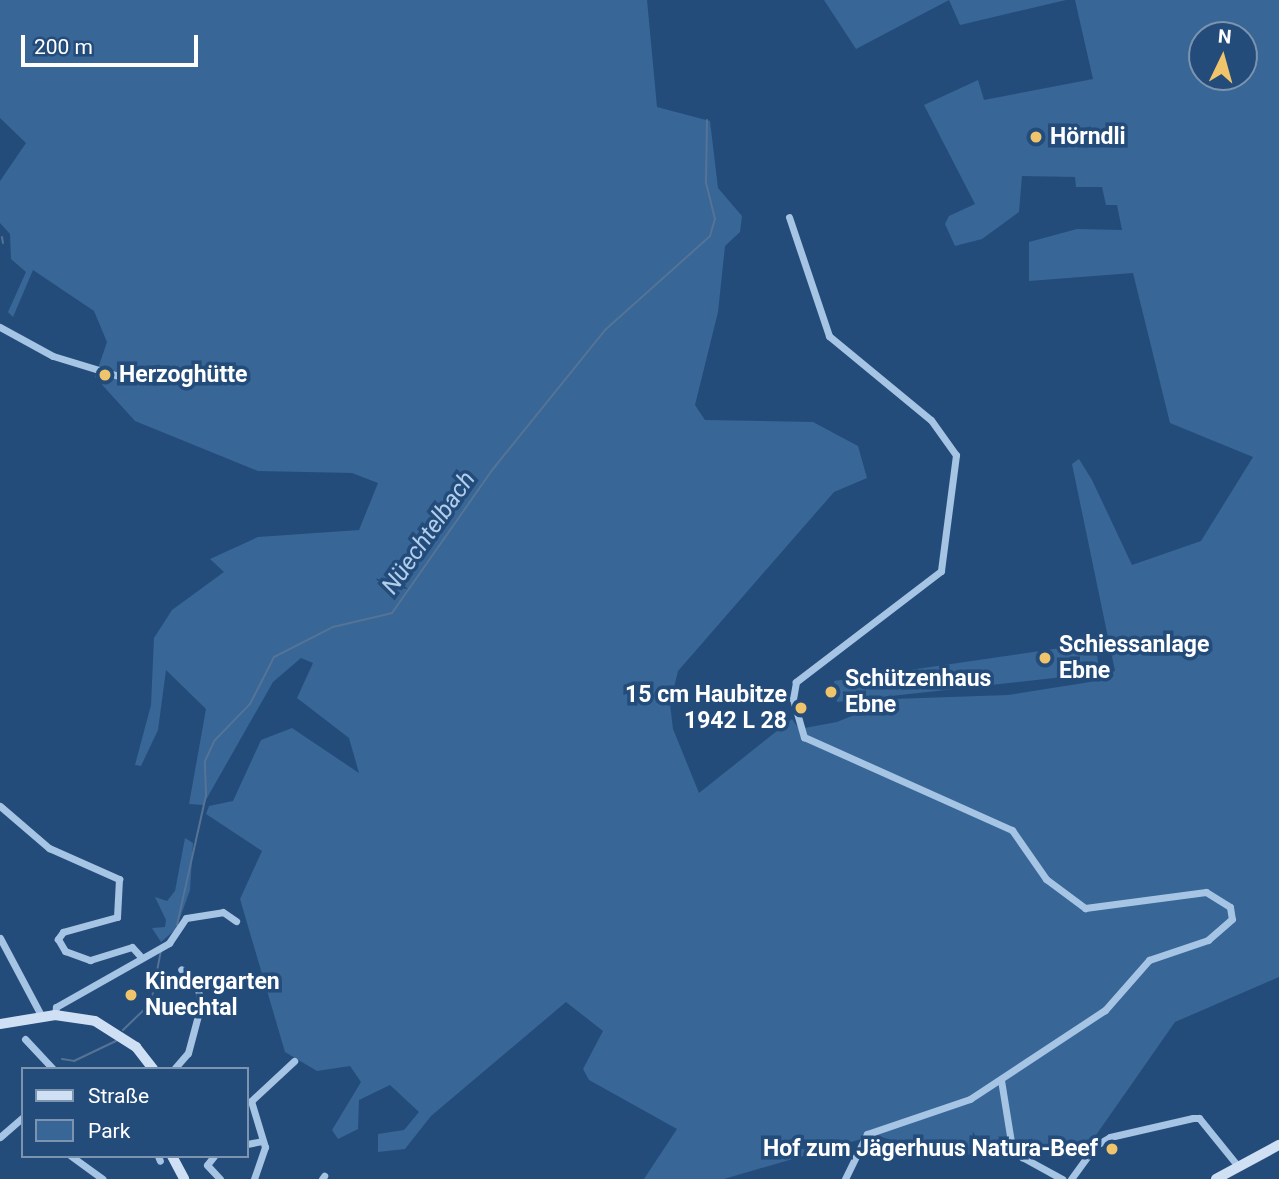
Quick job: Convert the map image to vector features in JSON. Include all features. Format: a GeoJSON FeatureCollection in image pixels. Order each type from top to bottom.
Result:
{"type":"FeatureCollection","features":[{"type":"Feature","properties":{"kind":"street"},"geometry":{"type":"LineString","coordinates":[[789,217],[829,336],[931,421],[956,455],[941,571],[796,682],[793,699],[804,737],[1012,830],[1046,879],[1085,908],[1188,892],[1219,895],[1230,906],[1232,919],[1219,935],[1149,960],[1105,1010],[1001,1080],[956,1106],[867,1134],[845,1179]]}},
{"type":"Feature","properties":{"kind":"street"},"geometry":{"type":"LineString","coordinates":[[0,327],[53,356],[125,379]]}},
{"type":"Feature","properties":{"kind":"street"},"geometry":{"type":"LineString","coordinates":[[0,806],[43,845],[119,879],[117,917],[63,932],[58,939],[65,951],[90,960],[132,947],[140,956]]}},
{"type":"Feature","properties":{"kind":"street"},"geometry":{"type":"LineString","coordinates":[[55,1015],[56,1007],[140,956],[169,943],[196,914],[223,912],[236,921]]}},
{"type":"Feature","properties":{"kind":"street"},"geometry":{"type":"LineString","coordinates":[[0,938],[41,1016]]}},
{"type":"Feature","properties":{"kind":"street"},"geometry":{"type":"LineString","coordinates":[[176,1067],[188,1053],[201,1003],[198,988],[181,969]]}},
{"type":"Feature","properties":{"kind":"street"},"geometry":{"type":"LineString","coordinates":[[0,1024],[55,1015],[116,1031],[151,1067]]}},
{"type":"Feature","properties":{"kind":"street"},"geometry":{"type":"LineString","coordinates":[[25,1039],[51,1067]]}},
{"type":"Feature","properties":{"kind":"street"},"geometry":{"type":"LineString","coordinates":[[254,1179],[262,1141],[251,1101],[293,1061]]}},
{"type":"Feature","properties":{"kind":"street"},"geometry":{"type":"LineString","coordinates":[[1001,1080],[1011,1142],[1022,1157],[1062,1179]]}},
{"type":"Feature","properties":{"kind":"street"},"geometry":{"type":"LineString","coordinates":[[1071,1179],[1095,1146],[1110,1137],[1193,1118],[1199,1118],[1237,1165]]}},
{"type":"Feature","properties":{"kind":"street"},"geometry":{"type":"LineString","coordinates":[[0,1137],[21,1119]]}},
{"type":"Feature","properties":{"kind":"street"},"geometry":{"type":"LineString","coordinates":[[248,1144],[262,1141]]}},
{"type":"Feature","properties":{"kind":"street"},"geometry":{"type":"LineString","coordinates":[[1216,1179],[1237,1165],[1279,1145]]}},
{"type":"Feature","properties":{"kind":"street"},"geometry":{"type":"LineString","coordinates":[[74,1158],[103,1179]]}},
{"type":"Feature","properties":{"kind":"street"},"geometry":{"type":"LineString","coordinates":[[173,1158],[184,1179]]}},
{"type":"Feature","properties":{"kind":"street"},"geometry":{"type":"LineString","coordinates":[[212,1158],[207,1165],[220,1179]]}},
{"type":"Feature","properties":{"kind":"green space"},"geometry":{"type":"Polygon","coordinates":[[[0,0],[647,0],[657,107],[710,121],[718,188],[742,216],[740,232],[725,246],[718,312],[695,405],[705,420],[813,422],[858,446],[867,478],[834,492],[678,671],[670,704],[673,729],[699,793],[792,719],[799,729],[837,722],[893,699],[1008,695],[1090,682],[1115,671],[1072,464],[1079,459],[1092,480],[1132,565],[1201,541],[1253,457],[1170,423],[1133,273],[1029,281],[1029,242],[1077,229],[1122,230],[1117,205],[1106,205],[1102,187],[1076,187],[1075,177],[1022,176],[1019,212],[982,239],[955,246],[945,224],[949,216],[975,204],[924,105],[978,80],[984,100],[1093,79],[1075,0],[1279,0],[1279,977],[1175,1022],[1087,1148],[943,1156],[875,1135],[724,1179],[644,1179],[677,1129],[589,1080],[583,1069],[603,1031],[566,1002],[431,1116],[405,1149],[378,1152],[378,1134],[404,1130],[419,1112],[390,1085],[359,1100],[358,1129],[338,1139],[332,1130],[361,1082],[350,1066],[317,1071],[285,1052],[240,899],[262,851],[206,814],[209,806],[233,801],[261,740],[292,728],[359,773],[349,738],[297,698],[313,663],[301,658],[273,682],[203,805],[189,804],[206,709],[166,670],[158,730],[141,766],[135,765],[151,705],[154,638],[172,610],[224,572],[210,559],[258,537],[359,530],[378,483],[352,473],[258,471],[135,421],[95,377],[107,342],[94,311],[33,270],[13,317],[8,312],[26,272],[11,259],[10,234],[0,223],[0,181],[26,143],[0,118],[0,0]]]}},
{"type":"Feature","properties":{"kind":"green space"},"geometry":{"type":"Polygon","coordinates":[[[824,0],[949,0],[856,49],[824,0]]]}},
{"type":"Feature","properties":{"kind":"green space"},"geometry":{"type":"Polygon","coordinates":[[[949,0],[1066,0],[960,25],[949,0]]]}},
{"type":"Feature","properties":{"kind":"green space","name":"Schiessanlage Ebne"},"geometry":{"type":"Polygon","coordinates":[[[1096,643],[1099,673],[837,702],[834,681],[1096,643]]]}},
{"type":"Feature","properties":{"kind":"green space"},"geometry":{"type":"Polygon","coordinates":[[[185,838],[193,843],[190,890],[176,929],[161,942],[152,928],[165,927],[166,920],[155,897],[167,901],[175,891],[185,838]]]}},
{"type":"Feature","properties":{"kind":"waterway","name":"Nüechtelbach"},"geometry":{"type":"LineString","coordinates":[[177,925],[206,795],[205,761],[215,740],[250,704],[274,657],[333,627],[392,613],[493,469],[605,330],[710,236],[715,219],[706,183],[707,120]]}},
{"type":"Feature","properties":{"kind":"waterway"},"geometry":{"type":"LineString","coordinates":[[2,237],[3,243]]}},
{"type":"Feature","properties":{"kind":"waterway","name":"Nüechtelbach"},"geometry":{"type":"LineString","coordinates":[[123,1030],[151,1003],[161,950]]}},
{"type":"Feature","properties":{"kind":"waterway","name":"Nüechtelbach"},"geometry":{"type":"LineString","coordinates":[[62,1059],[74,1061],[116,1041]]}},
{"type":"Feature","properties":{"kind":"place","name":"Hörndli"},"geometry":{"type":"Point","coordinates":[1036,137]}},
{"type":"Feature","properties":{"kind":"place","name":"Herzoghütte"},"geometry":{"type":"Point","coordinates":[105,375]}},
{"type":"Feature","properties":{"kind":"place","name":"Schiessanlage Ebne"},"geometry":{"type":"Point","coordinates":[1045,658]}},
{"type":"Feature","properties":{"kind":"place","name":"Schützenhaus Ebne"},"geometry":{"type":"Point","coordinates":[831,692]}},
{"type":"Feature","properties":{"kind":"place","name":"15 cm Haubitze 1942 L 28"},"geometry":{"type":"Point","coordinates":[801,708]}},
{"type":"Feature","properties":{"kind":"place","name":"Kindergarten Nuechtal"},"geometry":{"type":"Point","coordinates":[131,995]}},
{"type":"Feature","properties":{"kind":"place","name":"Hof zum Jägerhuus Natura-Beef"},"geometry":{"type":"Point","coordinates":[1112,1149]}}]}
